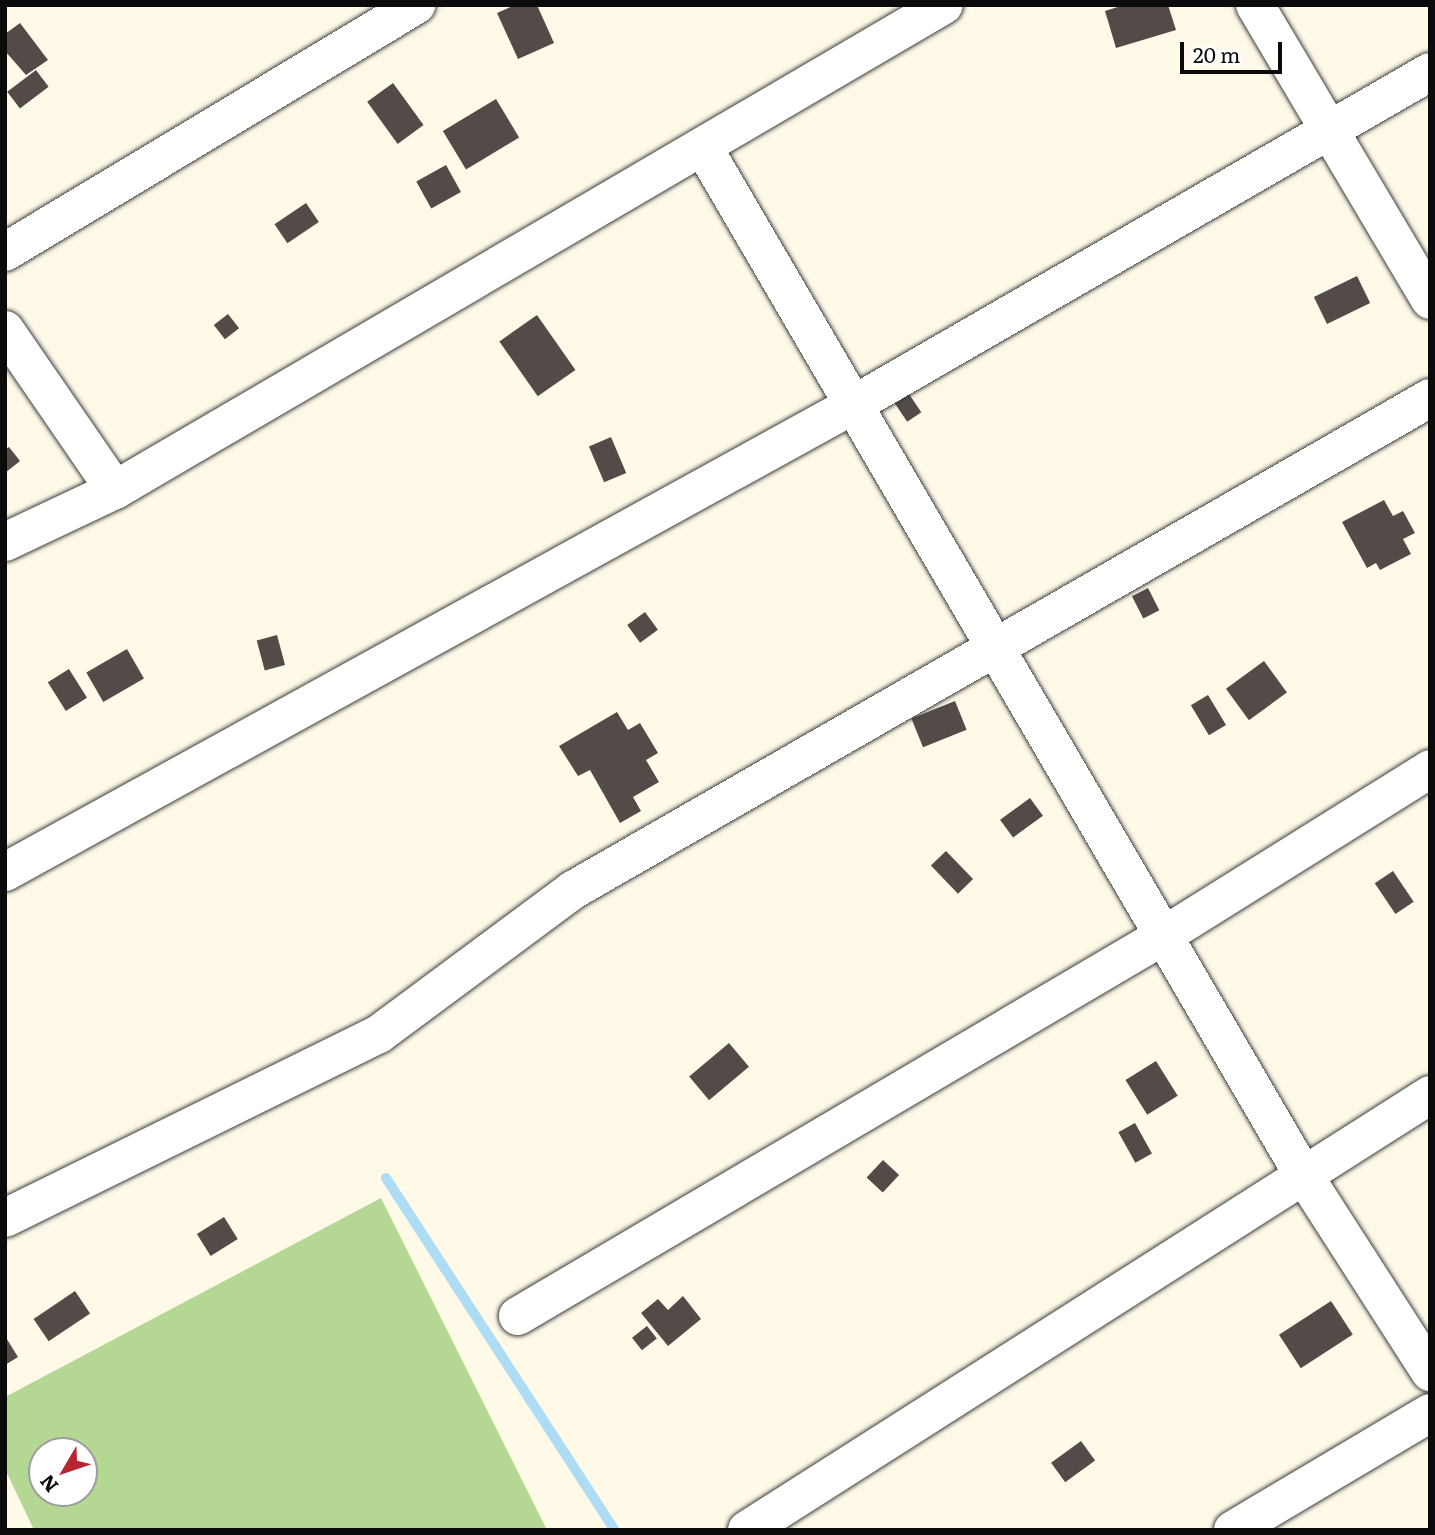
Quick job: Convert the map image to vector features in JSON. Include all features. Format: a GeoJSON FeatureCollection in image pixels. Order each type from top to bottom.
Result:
{"type":"FeatureCollection","features":[{"type":"Feature","properties":{"kind":"street"},"geometry":{"type":"LineString","coordinates":[[5,252],[416,5]]}},
{"type":"Feature","properties":{"kind":"street"},"geometry":{"type":"LineString","coordinates":[[5,542],[115,490],[944,5]]}},
{"type":"Feature","properties":{"kind":"street"},"geometry":{"type":"LineString","coordinates":[[1255,5],[1331,128],[1430,300]]}},
{"type":"Feature","properties":{"kind":"street"},"geometry":{"type":"LineString","coordinates":[[5,872],[852,405],[1430,72]]}},
{"type":"Feature","properties":{"kind":"street"},"geometry":{"type":"LineString","coordinates":[[703,148],[1301,1171],[1430,1372]]}},
{"type":"Feature","properties":{"kind":"street"},"geometry":{"type":"LineString","coordinates":[[5,330],[115,490]]}},
{"type":"Feature","properties":{"kind":"street"},"geometry":{"type":"LineString","coordinates":[[5,1219],[379,1034],[573,890],[1430,398]]}},
{"type":"Feature","properties":{"kind":"street"},"geometry":{"type":"LineString","coordinates":[[518,1316],[1163,936],[1430,769]]}},
{"type":"Feature","properties":{"kind":"street"},"geometry":{"type":"LineString","coordinates":[[747,1530],[1301,1171],[1430,1095]]}},
{"type":"Feature","properties":{"kind":"street"},"geometry":{"type":"LineString","coordinates":[[1233,1530],[1430,1413]]}},
{"type":"Feature","properties":{"kind":"green space"},"geometry":{"type":"Polygon","coordinates":[[[381,1198],[547,1530],[34,1530],[5,1469],[5,1397],[381,1198]]]}},
{"type":"Feature","properties":{"kind":"building"},"geometry":{"type":"Polygon","coordinates":[[[515,5],[537,5],[554,43],[518,59],[497,13],[515,5]]]}},
{"type":"Feature","properties":{"kind":"building"},"geometry":{"type":"Polygon","coordinates":[[[1124,5],[1168,5],[1176,30],[1116,48],[1105,11],[1124,5]]]}},
{"type":"Feature","properties":{"kind":"building"},"geometry":{"type":"Polygon","coordinates":[[[20,23],[48,60],[26,75],[5,51],[5,34],[20,23]]]}},
{"type":"Feature","properties":{"kind":"building"},"geometry":{"type":"Polygon","coordinates":[[[36,70],[49,87],[20,108],[7,92],[36,70]]]}},
{"type":"Feature","properties":{"kind":"building"},"geometry":{"type":"Polygon","coordinates":[[[393,83],[424,125],[398,144],[367,102],[393,83]]]}},
{"type":"Feature","properties":{"kind":"building"},"geometry":{"type":"Polygon","coordinates":[[[496,99],[519,138],[466,170],[443,131],[496,99]]]}},
{"type":"Feature","properties":{"kind":"building"},"geometry":{"type":"Polygon","coordinates":[[[446,165],[461,192],[431,209],[416,181],[446,165]]]}},
{"type":"Feature","properties":{"kind":"building"},"geometry":{"type":"Polygon","coordinates":[[[306,203],[319,222],[287,243],[274,224],[306,203]]]}},
{"type":"Feature","properties":{"kind":"building"},"geometry":{"type":"Polygon","coordinates":[[[1357,276],[1370,303],[1327,324],[1314,297],[1357,276]]]}},
{"type":"Feature","properties":{"kind":"building"},"geometry":{"type":"Polygon","coordinates":[[[228,314],[239,328],[225,339],[214,325],[228,314]]]}},
{"type":"Feature","properties":{"kind":"building"},"geometry":{"type":"Polygon","coordinates":[[[537,315],[575,370],[538,396],[499,341],[537,315]]]}},
{"type":"Feature","properties":{"kind":"building"},"geometry":{"type":"Polygon","coordinates":[[[909,394],[921,412],[907,422],[895,404],[909,394]]]}},
{"type":"Feature","properties":{"kind":"building"},"geometry":{"type":"Polygon","coordinates":[[[611,437],[626,473],[604,482],[589,446],[611,437]]]}},
{"type":"Feature","properties":{"kind":"building"},"geometry":{"type":"Polygon","coordinates":[[[9,447],[20,461],[5,473],[5,450],[9,447]]]}},
{"type":"Feature","properties":{"kind":"building"},"geometry":{"type":"Polygon","coordinates":[[[1384,500],[1393,516],[1403,511],[1415,533],[1403,539],[1411,554],[1380,570],[1376,563],[1367,568],[1342,522],[1384,500]]]}},
{"type":"Feature","properties":{"kind":"building"},"geometry":{"type":"Polygon","coordinates":[[[1148,588],[1159,610],[1143,618],[1132,596],[1148,588]]]}},
{"type":"Feature","properties":{"kind":"building"},"geometry":{"type":"Polygon","coordinates":[[[645,612],[658,630],[640,643],[627,625],[645,612]]]}},
{"type":"Feature","properties":{"kind":"building"},"geometry":{"type":"Polygon","coordinates":[[[277,635],[285,665],[265,670],[257,640],[277,635]]]}},
{"type":"Feature","properties":{"kind":"building"},"geometry":{"type":"Polygon","coordinates":[[[127,649],[144,678],[103,702],[86,672],[127,649]]]}},
{"type":"Feature","properties":{"kind":"building"},"geometry":{"type":"Polygon","coordinates":[[[1264,661],[1287,693],[1249,720],[1226,689],[1264,661]]]}},
{"type":"Feature","properties":{"kind":"building"},"geometry":{"type":"Polygon","coordinates":[[[69,669],[87,698],[66,711],[48,682],[69,669]]]}},
{"type":"Feature","properties":{"kind":"building"},"geometry":{"type":"Polygon","coordinates":[[[1208,695],[1226,725],[1209,735],[1191,705],[1208,695]]]}},
{"type":"Feature","properties":{"kind":"building"},"geometry":{"type":"Polygon","coordinates":[[[955,701],[967,730],[923,747],[911,719],[955,701]]]}},
{"type":"Feature","properties":{"kind":"building"},"geometry":{"type":"Polygon","coordinates":[[[617,712],[628,730],[640,723],[658,753],[646,760],[659,782],[633,797],[641,811],[620,823],[590,770],[578,776],[559,746],[617,712]]]}},
{"type":"Feature","properties":{"kind":"building"},"geometry":{"type":"Polygon","coordinates":[[[1030,798],[1043,816],[1013,838],[1000,820],[1030,798]]]}},
{"type":"Feature","properties":{"kind":"building"},"geometry":{"type":"Polygon","coordinates":[[[946,851],[973,879],[958,894],[931,866],[946,851]]]}},
{"type":"Feature","properties":{"kind":"building"},"geometry":{"type":"Polygon","coordinates":[[[1393,871],[1414,902],[1395,914],[1375,883],[1393,871]]]}},
{"type":"Feature","properties":{"kind":"building"},"geometry":{"type":"Polygon","coordinates":[[[729,1043],[749,1067],[709,1100],[689,1076],[729,1043]]]}},
{"type":"Feature","properties":{"kind":"building"},"geometry":{"type":"Polygon","coordinates":[[[1156,1061],[1178,1096],[1147,1115],[1125,1080],[1156,1061]]]}},
{"type":"Feature","properties":{"kind":"building"},"geometry":{"type":"Polygon","coordinates":[[[1135,1123],[1152,1154],[1135,1163],[1118,1132],[1135,1123]]]}},
{"type":"Feature","properties":{"kind":"building"},"geometry":{"type":"Polygon","coordinates":[[[883,1160],[899,1175],[883,1193],[867,1178],[883,1160]]]}},
{"type":"Feature","properties":{"kind":"building"},"geometry":{"type":"Polygon","coordinates":[[[224,1217],[238,1239],[211,1256],[197,1234],[224,1217]]]}},
{"type":"Feature","properties":{"kind":"building"},"geometry":{"type":"Polygon","coordinates":[[[75,1291],[90,1313],[49,1341],[34,1319],[75,1291]]]}},
{"type":"Feature","properties":{"kind":"building"},"geometry":{"type":"Polygon","coordinates":[[[683,1296],[701,1319],[668,1346],[641,1313],[658,1299],[668,1310],[683,1296]]]}},
{"type":"Feature","properties":{"kind":"building"},"geometry":{"type":"Polygon","coordinates":[[[1331,1301],[1353,1335],[1301,1368],[1279,1335],[1331,1301]]]}},
{"type":"Feature","properties":{"kind":"building"},"geometry":{"type":"Polygon","coordinates":[[[647,1326],[657,1339],[642,1350],[632,1338],[647,1326]]]}},
{"type":"Feature","properties":{"kind":"building"},"geometry":{"type":"Polygon","coordinates":[[[5,1336],[18,1357],[5,1365],[5,1336]]]}},
{"type":"Feature","properties":{"kind":"building"},"geometry":{"type":"Polygon","coordinates":[[[1081,1441],[1095,1460],[1065,1482],[1051,1463],[1081,1441]]]}},
{"type":"Feature","properties":{"kind":"waterway"},"geometry":{"type":"LineString","coordinates":[[386,1178],[615,1530]]}}]}
